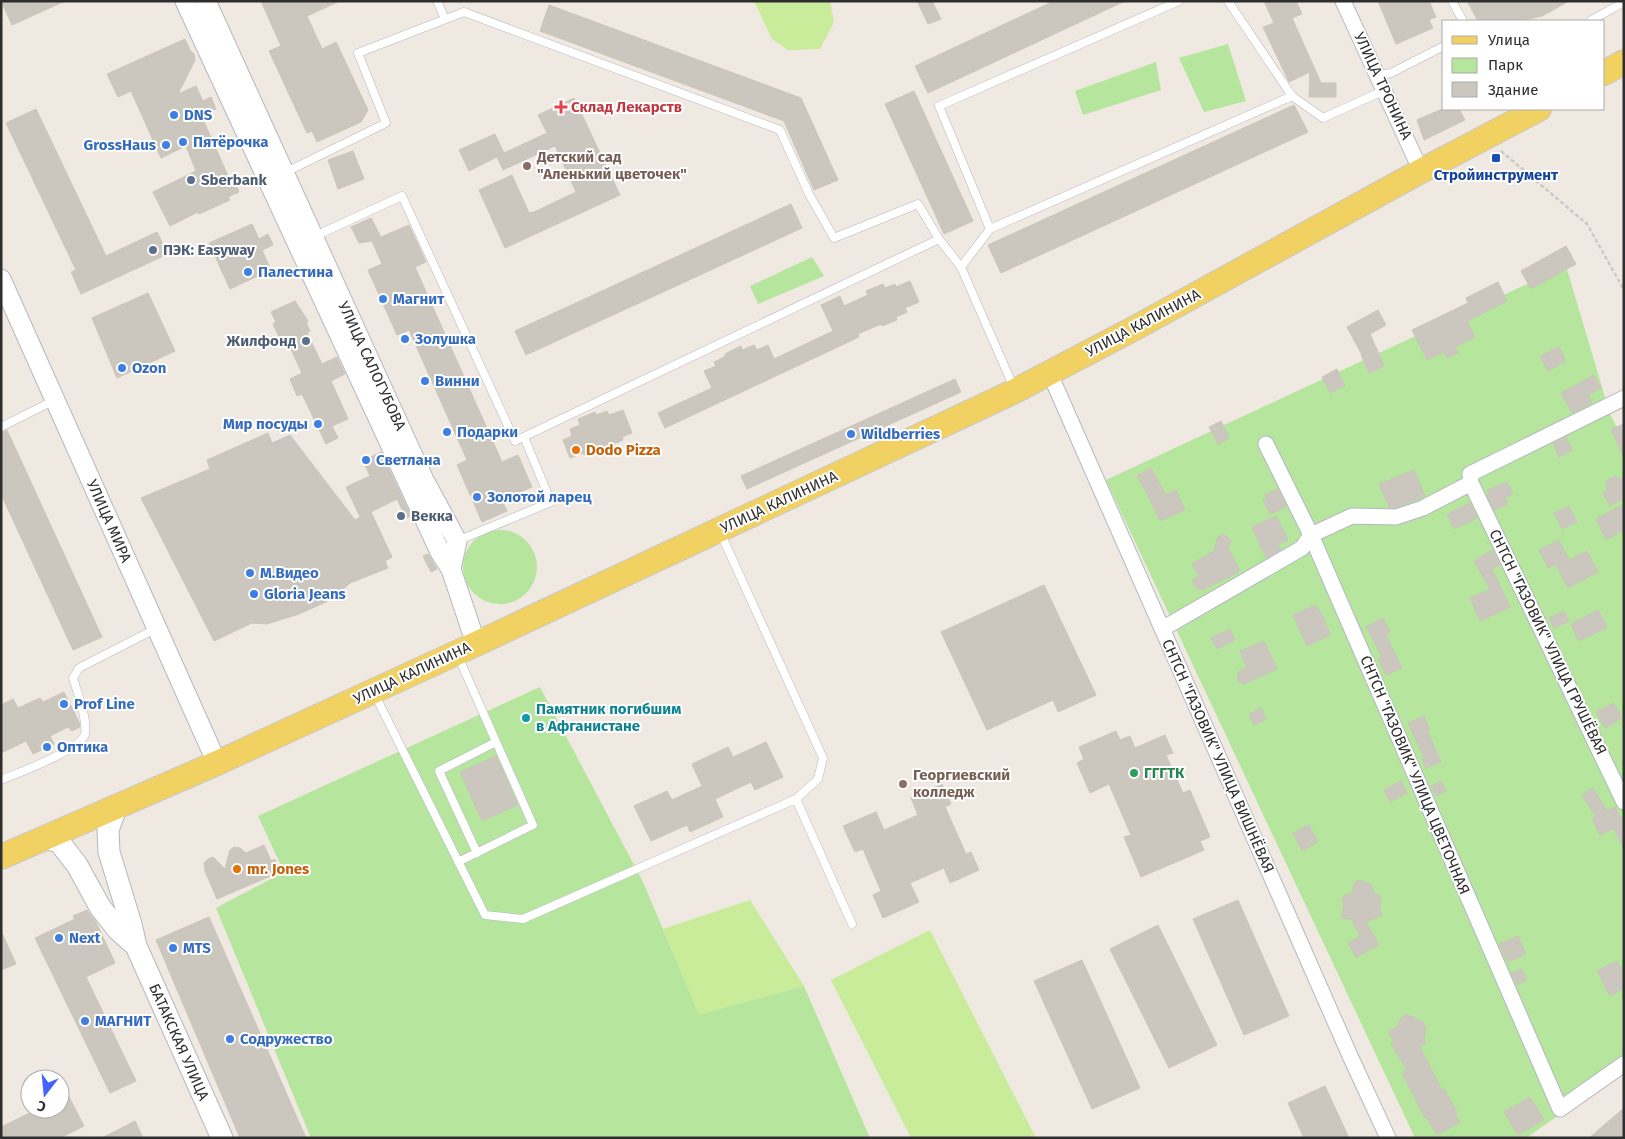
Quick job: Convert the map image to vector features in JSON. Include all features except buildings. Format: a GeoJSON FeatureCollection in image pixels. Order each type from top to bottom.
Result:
{"type":"FeatureCollection","features":[{"type":"Feature","properties":{"kind":"main road"},"geometry":{"type":"LineString","coordinates":[[1605,72],[1624,62]]}},
{"type":"Feature","properties":{"kind":"main road","name":"УЛИЦА КАЛИНИНА"},"geometry":{"type":"LineString","coordinates":[[1,857],[217,763],[1050,374],[1422,171],[1512,119],[1536,110]]}},
{"type":"Feature","properties":{"kind":"main road","name":"БАТАКСКАЯ УЛИЦА"},"geometry":{"type":"LineString","coordinates":[[116,808],[108,830],[109,852],[136,946],[222,1138]]}},
{"type":"Feature","properties":{"kind":"main road","name":"БАТАКСКАЯ УЛИЦА"},"geometry":{"type":"LineString","coordinates":[[47,838],[60,843],[77,865],[100,908],[118,930],[136,946]]}},
{"type":"Feature","properties":{"kind":"street","name":"УЛИЦА САЛОГУБОВА"},"geometry":{"type":"LineString","coordinates":[[185,1],[440,552],[452,569]]}},
{"type":"Feature","properties":{"kind":"street","name":"УЛИЦА САЛОГУБОВА"},"geometry":{"type":"LineString","coordinates":[[206,1],[424,480],[457,541]]}},
{"type":"Feature","properties":{"kind":"street","name":"УЛИЦА ТРОНИНА"},"geometry":{"type":"LineString","coordinates":[[1343,1],[1422,171]]}},
{"type":"Feature","properties":{"kind":"street","name":"УЛИЦА МИРА"},"geometry":{"type":"LineString","coordinates":[[1,279],[217,763]]}},
{"type":"Feature","properties":{"kind":"street","name":"СНТСН \"ГАЗОВИК\" УЛИЦА ВИШНЁВАЯ"},"geometry":{"type":"LineString","coordinates":[[1050,374],[1388,1138]]}},
{"type":"Feature","properties":{"kind":"street"},"geometry":{"type":"LineString","coordinates":[[1162,629],[1302,548],[1311,535],[1352,516],[1396,517],[1423,508],[1471,482],[1470,474],[1590,414],[1622,404]]}},
{"type":"Feature","properties":{"kind":"street","name":"СНТСН \"ГАЗОВИК\" УЛИЦА ЦВЕТОЧНАЯ"},"geometry":{"type":"LineString","coordinates":[[1266,444],[1311,535],[1560,1109],[1624,1064]]}},
{"type":"Feature","properties":{"kind":"street","name":"СНТСН \"ГАЗОВИК\" УЛИЦА ГРУШЁВАЯ"},"geometry":{"type":"LineString","coordinates":[[1471,482],[1624,802]]}},
{"type":"Feature","properties":{"kind":"street"},"geometry":{"type":"LineString","coordinates":[[457,541],[452,569],[466,648]]}},
{"type":"Feature","properties":{"kind":"lane"},"geometry":{"type":"LineString","coordinates":[[437,1],[445,19]]}},
{"type":"Feature","properties":{"kind":"lane"},"geometry":{"type":"LineString","coordinates":[[990,229],[939,106],[1179,1]]}},
{"type":"Feature","properties":{"kind":"lane"},"geometry":{"type":"LineString","coordinates":[[1228,1],[1292,96],[1323,118],[1385,90]]}},
{"type":"Feature","properties":{"kind":"lane"},"geometry":{"type":"LineString","coordinates":[[1452,1],[1462,20]]}},
{"type":"Feature","properties":{"kind":"lane"},"geometry":{"type":"LineString","coordinates":[[1592,20],[1624,2]]}},
{"type":"Feature","properties":{"kind":"lane"},"geometry":{"type":"LineString","coordinates":[[284,173],[386,123],[358,53],[464,12],[780,130],[809,194],[834,238],[918,204],[939,239],[960,267],[1015,391]]}},
{"type":"Feature","properties":{"kind":"lane"},"geometry":{"type":"LineString","coordinates":[[1379,75],[1391,73],[1442,47]]}},
{"type":"Feature","properties":{"kind":"lane"},"geometry":{"type":"LineString","coordinates":[[960,267],[990,229],[1292,96]]}},
{"type":"Feature","properties":{"kind":"lane"},"geometry":{"type":"LineString","coordinates":[[313,237],[402,196],[515,441],[939,239]]}},
{"type":"Feature","properties":{"kind":"lane"},"geometry":{"type":"LineString","coordinates":[[1,427],[55,400]]}},
{"type":"Feature","properties":{"kind":"lane"},"geometry":{"type":"LineString","coordinates":[[457,541],[551,502],[524,437]]}},
{"type":"Feature","properties":{"kind":"lane"},"geometry":{"type":"LineString","coordinates":[[373,691],[485,915],[523,919],[796,798],[818,779],[822,758],[718,530]]}},
{"type":"Feature","properties":{"kind":"lane"},"geometry":{"type":"LineString","coordinates":[[1,780],[76,746],[85,736],[85,724],[73,678],[79,668],[157,628]]}},
{"type":"Feature","properties":{"kind":"lane"},"geometry":{"type":"LineString","coordinates":[[458,862],[533,825],[496,742],[466,648]]}},
{"type":"Feature","properties":{"kind":"lane"},"geometry":{"type":"LineString","coordinates":[[477,853],[439,771],[496,742]]}},
{"type":"Feature","properties":{"kind":"lane"},"geometry":{"type":"LineString","coordinates":[[796,798],[852,924]]}},
{"type":"Feature","properties":{"kind":"path"},"geometry":{"type":"LineString","coordinates":[[1500,150],[1587,224],[1624,290]]}},
{"type":"Feature","properties":{"kind":"green space"},"geometry":{"type":"Polygon","coordinates":[[[754,1],[830,1],[834,22],[820,49],[788,50],[772,39],[754,1]]]}},
{"type":"Feature","properties":{"kind":"green space"},"geometry":{"type":"Polygon","coordinates":[[[1228,44],[1246,101],[1204,112],[1179,58],[1228,44]]]}},
{"type":"Feature","properties":{"kind":"green space"},"geometry":{"type":"Polygon","coordinates":[[[1156,62],[1161,90],[1083,115],[1075,91],[1156,62]]]}},
{"type":"Feature","properties":{"kind":"green space"},"geometry":{"type":"Polygon","coordinates":[[[812,257],[824,276],[758,304],[750,286],[812,257]]]}},
{"type":"Feature","properties":{"kind":"green space"},"geometry":{"type":"Polygon","coordinates":[[[1566,266],[1610,414],[1624,441],[1624,1070],[1526,1138],[1415,1138],[1106,480],[1566,266]]]}},
{"type":"Feature","properties":{"kind":"green space"},"geometry":{"type":"Polygon","coordinates":[[[493,530],[507,530],[521,536],[531,546],[537,560],[537,574],[531,588],[521,598],[507,604],[493,604],[479,598],[469,588],[463,574],[463,560],[469,546],[479,536],[493,530]]]}},
{"type":"Feature","properties":{"kind":"green space"},"geometry":{"type":"Polygon","coordinates":[[[540,687],[643,882],[699,1014],[804,986],[870,1138],[311,1138],[216,908],[284,872],[258,816],[540,687]]]}},
{"type":"Feature","properties":{"kind":"green space"},"geometry":{"type":"Polygon","coordinates":[[[750,900],[804,986],[699,1015],[663,929],[750,900]]]}},
{"type":"Feature","properties":{"kind":"green space"},"geometry":{"type":"Polygon","coordinates":[[[930,930],[1036,1138],[911,1138],[831,980],[930,930]]]}},
{"type":"Feature","properties":{"kind":"place","name":"Склад Лекарств"},"geometry":{"type":"Point","coordinates":[561,107]}},
{"type":"Feature","properties":{"kind":"place","name":"DNS"},"geometry":{"type":"Point","coordinates":[174,115]}},
{"type":"Feature","properties":{"kind":"place","name":"Пятёрочка"},"geometry":{"type":"Point","coordinates":[183,142]}},
{"type":"Feature","properties":{"kind":"place","name":"GrossHaus"},"geometry":{"type":"Point","coordinates":[166,145]}},
{"type":"Feature","properties":{"kind":"place","name":"Стройинструмент"},"geometry":{"type":"Point","coordinates":[1496,158]}},
{"type":"Feature","properties":{"kind":"place","name":"Детский сад \"Аленький цветочек\""},"geometry":{"type":"Point","coordinates":[527,166]}},
{"type":"Feature","properties":{"kind":"place","name":"Sberbank"},"geometry":{"type":"Point","coordinates":[191,180]}},
{"type":"Feature","properties":{"kind":"place","name":"ПЭК: Easyway"},"geometry":{"type":"Point","coordinates":[153,250]}},
{"type":"Feature","properties":{"kind":"place","name":"Палестина"},"geometry":{"type":"Point","coordinates":[248,272]}},
{"type":"Feature","properties":{"kind":"place","name":"Магнит"},"geometry":{"type":"Point","coordinates":[383,299]}},
{"type":"Feature","properties":{"kind":"place","name":"Золушка"},"geometry":{"type":"Point","coordinates":[405,339]}},
{"type":"Feature","properties":{"kind":"place","name":"Жилфонд"},"geometry":{"type":"Point","coordinates":[306,341]}},
{"type":"Feature","properties":{"kind":"place","name":"Ozon"},"geometry":{"type":"Point","coordinates":[122,368]}},
{"type":"Feature","properties":{"kind":"place","name":"Винни"},"geometry":{"type":"Point","coordinates":[425,381]}},
{"type":"Feature","properties":{"kind":"place","name":"Мир посуды"},"geometry":{"type":"Point","coordinates":[318,424]}},
{"type":"Feature","properties":{"kind":"place","name":"Подарки"},"geometry":{"type":"Point","coordinates":[447,432]}},
{"type":"Feature","properties":{"kind":"place","name":"Wildberries"},"geometry":{"type":"Point","coordinates":[851,434]}},
{"type":"Feature","properties":{"kind":"place","name":"Dodo Pizza"},"geometry":{"type":"Point","coordinates":[576,450]}},
{"type":"Feature","properties":{"kind":"place","name":"Светлана"},"geometry":{"type":"Point","coordinates":[366,460]}},
{"type":"Feature","properties":{"kind":"place","name":"Золотой ларец"},"geometry":{"type":"Point","coordinates":[477,497]}},
{"type":"Feature","properties":{"kind":"place","name":"Векка"},"geometry":{"type":"Point","coordinates":[401,516]}},
{"type":"Feature","properties":{"kind":"place","name":"М.Видео"},"geometry":{"type":"Point","coordinates":[250,573]}},
{"type":"Feature","properties":{"kind":"place","name":"Gloria Jeans"},"geometry":{"type":"Point","coordinates":[254,594]}},
{"type":"Feature","properties":{"kind":"place","name":"Prof Line"},"geometry":{"type":"Point","coordinates":[64,704]}},
{"type":"Feature","properties":{"kind":"place","name":"Памятник погибшим в Афганистане"},"geometry":{"type":"Point","coordinates":[526,718]}},
{"type":"Feature","properties":{"kind":"place","name":"Оптика"},"geometry":{"type":"Point","coordinates":[47,747]}},
{"type":"Feature","properties":{"kind":"place","name":"ГГГТК"},"geometry":{"type":"Point","coordinates":[1134,773]}},
{"type":"Feature","properties":{"kind":"place","name":"Георгиевский колледж"},"geometry":{"type":"Point","coordinates":[903,784]}},
{"type":"Feature","properties":{"kind":"place","name":"mr. Jones"},"geometry":{"type":"Point","coordinates":[237,869]}},
{"type":"Feature","properties":{"kind":"place","name":"Next"},"geometry":{"type":"Point","coordinates":[59,938]}},
{"type":"Feature","properties":{"kind":"place","name":"MTS"},"geometry":{"type":"Point","coordinates":[173,948]}},
{"type":"Feature","properties":{"kind":"place","name":"МАГНИТ"},"geometry":{"type":"Point","coordinates":[85,1021]}},
{"type":"Feature","properties":{"kind":"place","name":"Содружество"},"geometry":{"type":"Point","coordinates":[230,1039]}}]}
